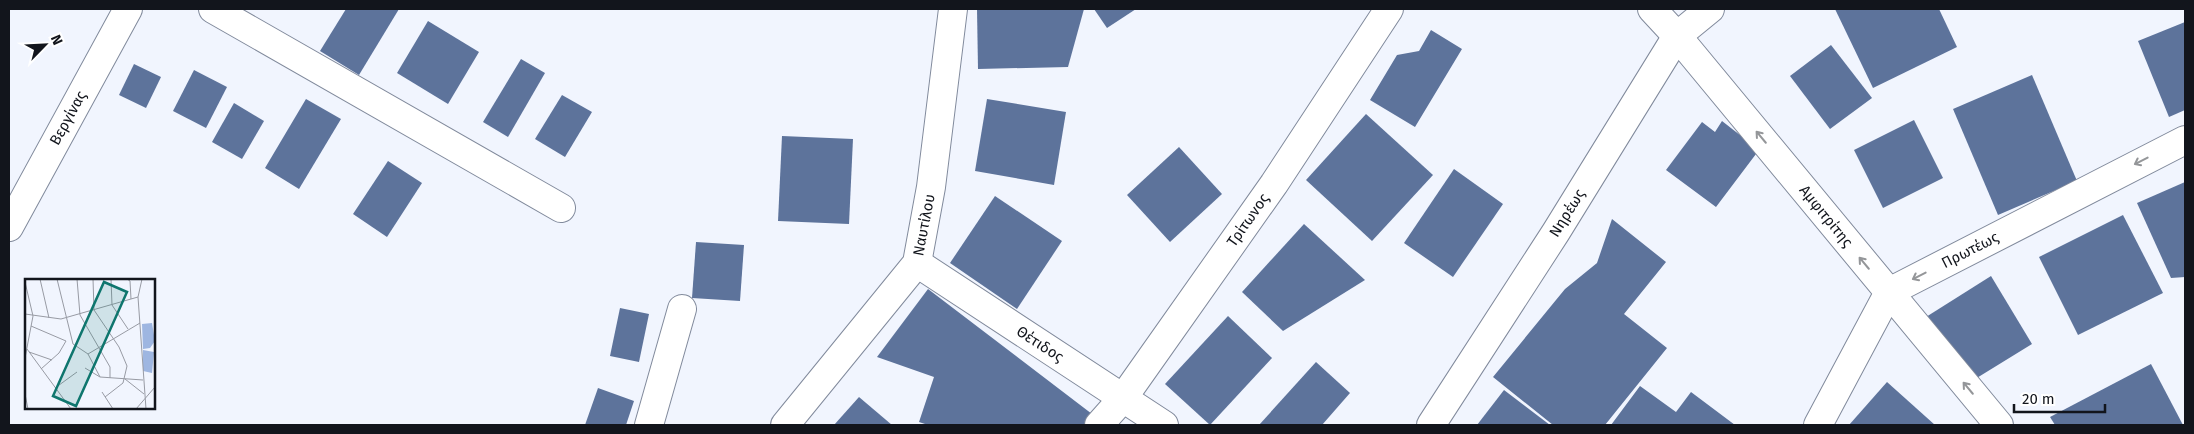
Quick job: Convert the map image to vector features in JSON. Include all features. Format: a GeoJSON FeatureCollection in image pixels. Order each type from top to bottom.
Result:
{"type":"FeatureCollection","features":[{"type":"Feature","properties":{"kind":"street","name":"Βεργίνας"},"geometry":{"type":"LineString","coordinates":[[9,227],[128,9]]}},
{"type":"Feature","properties":{"kind":"street"},"geometry":{"type":"LineString","coordinates":[[213,9],[561,208]]}},
{"type":"Feature","properties":{"kind":"street","name":"Ναυτίλου"},"geometry":{"type":"LineString","coordinates":[[785,425],[917,263],[931,187],[953,9]]}},
{"type":"Feature","properties":{"kind":"street","name":"Τρίτωνος"},"geometry":{"type":"LineString","coordinates":[[1099,425],[1122,398],[1274,184],[1389,9]]}},
{"type":"Feature","properties":{"kind":"street","name":"Αμφιτρίτης"},"geometry":{"type":"LineString","coordinates":[[1652,9],[1677,36],[1999,425]]}},
{"type":"Feature","properties":{"kind":"street","name":"Νηρέως"},"geometry":{"type":"LineString","coordinates":[[1431,425],[1556,232],[1677,36],[1710,9]]}},
{"type":"Feature","properties":{"kind":"street","name":"Πρωτέως"},"geometry":{"type":"LineString","coordinates":[[1889,292],[2185,140]]}},
{"type":"Feature","properties":{"kind":"street","name":"Θέτιδος"},"geometry":{"type":"LineString","coordinates":[[917,263],[1164,425]]}},
{"type":"Feature","properties":{"kind":"street"},"geometry":{"type":"LineString","coordinates":[[1818,425],[1889,292]]}},
{"type":"Feature","properties":{"kind":"street"},"geometry":{"type":"LineString","coordinates":[[649,425],[682,309]]}},
{"type":"Feature","properties":{"kind":"building"},"geometry":{"type":"Polygon","coordinates":[[[346,9],[399,9],[359,75],[320,51],[346,9]]]}},
{"type":"Feature","properties":{"kind":"building"},"geometry":{"type":"Polygon","coordinates":[[[977,9],[1084,9],[1068,67],[978,69],[977,9]]]}},
{"type":"Feature","properties":{"kind":"building"},"geometry":{"type":"Polygon","coordinates":[[[1094,9],[1136,9],[1107,28],[1094,9]]]}},
{"type":"Feature","properties":{"kind":"building"},"geometry":{"type":"Polygon","coordinates":[[[1835,9],[1939,9],[1957,47],[1873,88],[1835,9]]]}},
{"type":"Feature","properties":{"kind":"building"},"geometry":{"type":"Polygon","coordinates":[[[428,21],[479,52],[448,104],[397,73],[428,21]]]}},
{"type":"Feature","properties":{"kind":"building"},"geometry":{"type":"Polygon","coordinates":[[[2185,22],[2185,110],[2169,117],[2138,41],[2185,22]]]}},
{"type":"Feature","properties":{"kind":"building"},"geometry":{"type":"Polygon","coordinates":[[[1431,30],[1462,49],[1415,127],[1370,100],[1397,55],[1419,51],[1431,30]]]}},
{"type":"Feature","properties":{"kind":"building"},"geometry":{"type":"Polygon","coordinates":[[[1831,45],[1872,98],[1830,129],[1790,76],[1831,45]]]}},
{"type":"Feature","properties":{"kind":"building"},"geometry":{"type":"Polygon","coordinates":[[[521,59],[545,73],[508,137],[483,122],[521,59]]]}},
{"type":"Feature","properties":{"kind":"building"},"geometry":{"type":"Polygon","coordinates":[[[134,64],[161,77],[146,108],[119,95],[134,64]]]}},
{"type":"Feature","properties":{"kind":"building"},"geometry":{"type":"Polygon","coordinates":[[[194,70],[227,87],[206,128],[173,111],[194,70]]]}},
{"type":"Feature","properties":{"kind":"building"},"geometry":{"type":"Polygon","coordinates":[[[2032,75],[2077,181],[1998,215],[1953,109],[2032,75]]]}},
{"type":"Feature","properties":{"kind":"building"},"geometry":{"type":"Polygon","coordinates":[[[562,95],[592,112],[565,157],[535,139],[562,95]]]}},
{"type":"Feature","properties":{"kind":"building"},"geometry":{"type":"Polygon","coordinates":[[[306,99],[341,119],[299,189],[265,168],[306,99]]]}},
{"type":"Feature","properties":{"kind":"building"},"geometry":{"type":"Polygon","coordinates":[[[987,99],[1066,112],[1054,185],[975,171],[987,99]]]}},
{"type":"Feature","properties":{"kind":"building"},"geometry":{"type":"Polygon","coordinates":[[[234,103],[264,121],[242,159],[212,142],[234,103]]]}},
{"type":"Feature","properties":{"kind":"building"},"geometry":{"type":"Polygon","coordinates":[[[1366,114],[1433,175],[1372,241],[1306,180],[1366,114]]]}},
{"type":"Feature","properties":{"kind":"building"},"geometry":{"type":"Polygon","coordinates":[[[1914,120],[1943,178],[1883,208],[1854,150],[1914,120]]]}},
{"type":"Feature","properties":{"kind":"building"},"geometry":{"type":"Polygon","coordinates":[[[1722,121],[1759,150],[1716,207],[1666,170],[1702,122],[1715,132],[1722,121]]]}},
{"type":"Feature","properties":{"kind":"building"},"geometry":{"type":"Polygon","coordinates":[[[782,136],[853,139],[849,224],[778,221],[782,136]]]}},
{"type":"Feature","properties":{"kind":"building"},"geometry":{"type":"Polygon","coordinates":[[[1179,147],[1222,194],[1170,242],[1127,195],[1179,147]]]}},
{"type":"Feature","properties":{"kind":"building"},"geometry":{"type":"Polygon","coordinates":[[[388,161],[422,183],[387,237],[353,214],[388,161]]]}},
{"type":"Feature","properties":{"kind":"building"},"geometry":{"type":"Polygon","coordinates":[[[1454,169],[1503,204],[1453,277],[1404,243],[1454,169]]]}},
{"type":"Feature","properties":{"kind":"building"},"geometry":{"type":"Polygon","coordinates":[[[2185,182],[2185,277],[2171,278],[2137,203],[2185,182]]]}},
{"type":"Feature","properties":{"kind":"building"},"geometry":{"type":"Polygon","coordinates":[[[995,196],[1062,241],[1017,309],[950,263],[995,196]]]}},
{"type":"Feature","properties":{"kind":"building"},"geometry":{"type":"Polygon","coordinates":[[[2123,215],[2163,293],[2078,335],[2039,257],[2123,215]]]}},
{"type":"Feature","properties":{"kind":"building"},"geometry":{"type":"Polygon","coordinates":[[[1612,219],[1666,262],[1624,314],[1667,348],[1605,425],[1553,425],[1493,377],[1565,289],[1597,263],[1612,219]]]}},
{"type":"Feature","properties":{"kind":"building"},"geometry":{"type":"Polygon","coordinates":[[[1304,224],[1365,280],[1283,331],[1242,292],[1304,224]]]}},
{"type":"Feature","properties":{"kind":"building"},"geometry":{"type":"Polygon","coordinates":[[[696,242],[744,245],[740,301],[692,298],[696,242]]]}},
{"type":"Feature","properties":{"kind":"building"},"geometry":{"type":"Polygon","coordinates":[[[1991,276],[2032,344],[1967,384],[1926,317],[1991,276]]]}},
{"type":"Feature","properties":{"kind":"building"},"geometry":{"type":"Polygon","coordinates":[[[928,289],[1092,414],[1084,425],[928,425],[919,422],[934,377],[877,357],[928,289]]]}},
{"type":"Feature","properties":{"kind":"building"},"geometry":{"type":"Polygon","coordinates":[[[620,308],[649,314],[639,362],[610,356],[620,308]]]}},
{"type":"Feature","properties":{"kind":"building"},"geometry":{"type":"Polygon","coordinates":[[[1228,316],[1272,358],[1210,425],[1165,384],[1228,316]]]}},
{"type":"Feature","properties":{"kind":"building"},"geometry":{"type":"Polygon","coordinates":[[[1316,362],[1350,393],[1322,425],[1259,425],[1316,362]]]}},
{"type":"Feature","properties":{"kind":"building"},"geometry":{"type":"Polygon","coordinates":[[[2151,364],[2183,425],[2055,425],[2050,417],[2151,364]]]}},
{"type":"Feature","properties":{"kind":"building"},"geometry":{"type":"Polygon","coordinates":[[[1887,382],[1935,425],[1849,425],[1887,382]]]}},
{"type":"Feature","properties":{"kind":"building"},"geometry":{"type":"Polygon","coordinates":[[[1640,386],[1676,412],[1691,392],[1735,425],[1611,425],[1640,386]]]}},
{"type":"Feature","properties":{"kind":"building"},"geometry":{"type":"Polygon","coordinates":[[[598,388],[634,401],[626,425],[585,425],[598,388]]]}},
{"type":"Feature","properties":{"kind":"building"},"geometry":{"type":"Polygon","coordinates":[[[1504,390],[1550,425],[1477,425],[1504,390]]]}},
{"type":"Feature","properties":{"kind":"building"},"geometry":{"type":"Polygon","coordinates":[[[859,397],[892,425],[834,425],[859,397]]]}}]}
